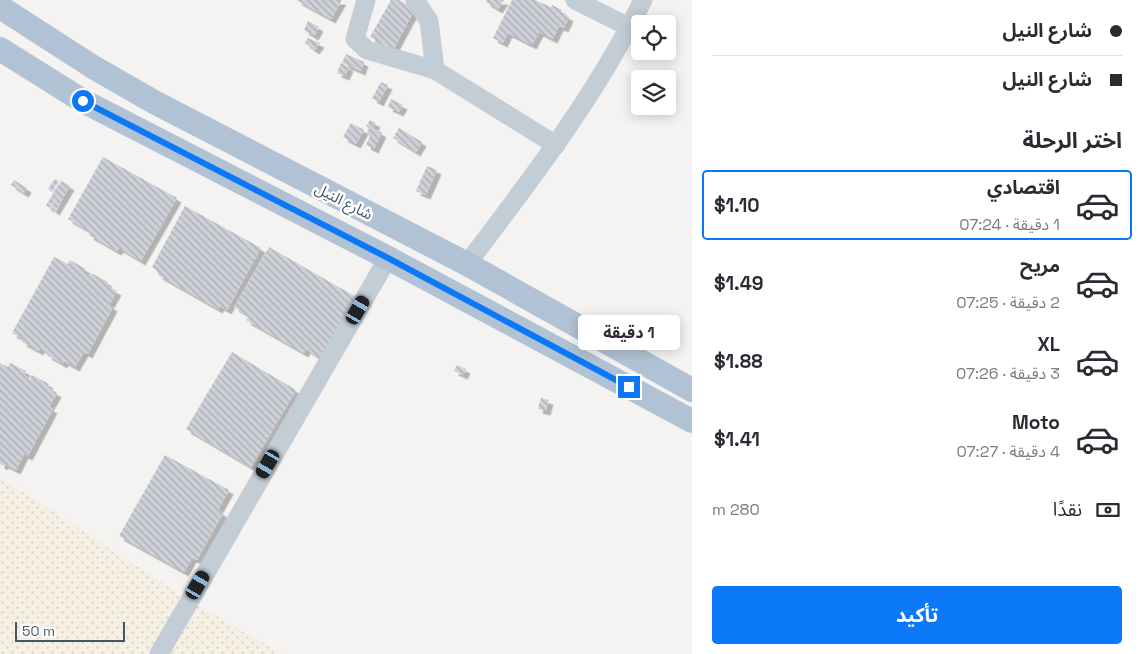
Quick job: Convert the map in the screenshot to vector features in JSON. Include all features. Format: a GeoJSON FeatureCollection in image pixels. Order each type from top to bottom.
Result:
{"type":"FeatureCollection","features":[{"type":"Feature","properties":{"kind":"main road","name":"شارع النيل"},"geometry":{"type":"LineString","coordinates":[[0,7],[93,67],[154,102],[467,264],[692,390]]}},
{"type":"Feature","properties":{"kind":"main road","name":"شارع النيل"},"geometry":{"type":"LineString","coordinates":[[0,49],[83,101],[388,258],[692,421]]}},
{"type":"Feature","properties":{"kind":"street"},"geometry":{"type":"LineString","coordinates":[[366,0],[355,39],[367,50],[434,70],[556,146]]}},
{"type":"Feature","properties":{"kind":"street"},"geometry":{"type":"LineString","coordinates":[[415,0],[429,21],[434,70]]}},
{"type":"Feature","properties":{"kind":"street"},"geometry":{"type":"LineString","coordinates":[[575,0],[629,27]]}},
{"type":"Feature","properties":{"kind":"street"},"geometry":{"type":"LineString","coordinates":[[467,264],[556,146],[609,65],[644,0]]}},
{"type":"Feature","properties":{"kind":"street"},"geometry":{"type":"LineString","coordinates":[[158,654],[388,258]]}},
{"type":"Feature","properties":{"kind":"sand"},"geometry":{"type":"Polygon","coordinates":[[[0,477],[178,593],[282,654],[0,654],[0,477]]]}},
{"type":"Feature","properties":{"kind":"building"},"geometry":{"type":"Polygon","coordinates":[[[296,0],[342,0],[331,19],[296,0]]]}},
{"type":"Feature","properties":{"kind":"building"},"geometry":{"type":"Polygon","coordinates":[[[391,0],[399,0],[415,9],[393,50],[370,37],[391,0]]]}},
{"type":"Feature","properties":{"kind":"building"},"geometry":{"type":"Polygon","coordinates":[[[487,0],[504,0],[498,9],[486,2],[487,0]]]}},
{"type":"Feature","properties":{"kind":"building"},"geometry":{"type":"Polygon","coordinates":[[[512,0],[535,0],[551,7],[552,5],[562,10],[561,12],[569,17],[564,28],[559,26],[553,39],[539,32],[532,45],[508,33],[503,43],[493,38],[512,0]]]}},
{"type":"Feature","properties":{"kind":"building"},"geometry":{"type":"Polygon","coordinates":[[[308,21],[319,27],[314,36],[304,30],[308,21]]]}},
{"type":"Feature","properties":{"kind":"building"},"geometry":{"type":"Polygon","coordinates":[[[308,38],[320,43],[315,50],[305,43],[308,38]]]}},
{"type":"Feature","properties":{"kind":"building"},"geometry":{"type":"Polygon","coordinates":[[[346,54],[364,62],[361,71],[342,63],[346,54]]]}},
{"type":"Feature","properties":{"kind":"building"},"geometry":{"type":"Polygon","coordinates":[[[341,63],[349,67],[345,76],[337,73],[341,63]]]}},
{"type":"Feature","properties":{"kind":"building"},"geometry":{"type":"Polygon","coordinates":[[[381,82],[388,85],[379,102],[372,98],[381,82]]]}},
{"type":"Feature","properties":{"kind":"building"},"geometry":{"type":"Polygon","coordinates":[[[391,99],[403,105],[399,112],[388,107],[391,99]]]}},
{"type":"Feature","properties":{"kind":"building"},"geometry":{"type":"Polygon","coordinates":[[[370,120],[376,123],[373,128],[382,133],[374,149],[366,145],[370,136],[366,134],[369,128],[366,126],[370,120]]]}},
{"type":"Feature","properties":{"kind":"building"},"geometry":{"type":"Polygon","coordinates":[[[351,123],[364,130],[356,144],[343,137],[351,123]]]}},
{"type":"Feature","properties":{"kind":"building"},"geometry":{"type":"Polygon","coordinates":[[[399,128],[422,142],[416,152],[393,138],[399,128]]]}},
{"type":"Feature","properties":{"kind":"building"},"geometry":{"type":"Polygon","coordinates":[[[103,157],[177,198],[141,261],[119,248],[117,251],[89,235],[91,232],[68,219],[103,157]]]}},
{"type":"Feature","properties":{"kind":"building"},"geometry":{"type":"Polygon","coordinates":[[[427,166],[437,170],[426,195],[416,191],[427,166]]]}},
{"type":"Feature","properties":{"kind":"building"},"geometry":{"type":"Polygon","coordinates":[[[55,179],[59,181],[52,192],[48,189],[55,179]]]}},
{"type":"Feature","properties":{"kind":"building"},"geometry":{"type":"Polygon","coordinates":[[[14,180],[27,188],[24,193],[11,185],[14,180]]]}},
{"type":"Feature","properties":{"kind":"building"},"geometry":{"type":"Polygon","coordinates":[[[61,181],[70,186],[55,211],[51,208],[59,194],[50,208],[46,205],[61,181]]]}},
{"type":"Feature","properties":{"kind":"building"},"geometry":{"type":"Polygon","coordinates":[[[185,206],[261,248],[227,310],[220,306],[218,309],[158,275],[159,272],[152,267],[185,206]]]}},
{"type":"Feature","properties":{"kind":"building"},"geometry":{"type":"Polygon","coordinates":[[[269,247],[356,297],[320,358],[306,349],[304,353],[246,320],[249,316],[234,307],[269,247]]]}},
{"type":"Feature","properties":{"kind":"building"},"geometry":{"type":"Polygon","coordinates":[[[54,257],[68,264],[70,260],[86,269],[83,273],[90,276],[91,273],[108,282],[106,285],[117,291],[109,305],[113,307],[88,354],[84,352],[75,367],[64,361],[63,364],[47,355],[48,353],[40,348],[39,351],[22,342],[23,339],[12,333],[54,257]]]}},
{"type":"Feature","properties":{"kind":"building"},"geometry":{"type":"Polygon","coordinates":[[[232,352],[296,390],[251,467],[186,429],[232,352]]]}},
{"type":"Feature","properties":{"kind":"building"},"geometry":{"type":"Polygon","coordinates":[[[0,363],[8,367],[10,363],[26,371],[24,375],[30,379],[32,375],[49,384],[47,387],[57,393],[49,407],[53,409],[28,456],[24,454],[16,470],[0,464],[0,363]]]}},
{"type":"Feature","properties":{"kind":"building"},"geometry":{"type":"Polygon","coordinates":[[[457,365],[466,369],[463,375],[454,371],[457,365]]]}},
{"type":"Feature","properties":{"kind":"building"},"geometry":{"type":"Polygon","coordinates":[[[541,398],[549,400],[546,411],[538,409],[541,398]]]}},
{"type":"Feature","properties":{"kind":"building"},"geometry":{"type":"Polygon","coordinates":[[[165,455],[229,490],[218,510],[223,513],[197,560],[192,558],[184,572],[119,536],[165,455]]]}},
{"type":"Feature","properties":{"kind":"route"},"geometry":{"type":"LineString","coordinates":[[83,101],[388,258],[629,387]]}}]}
